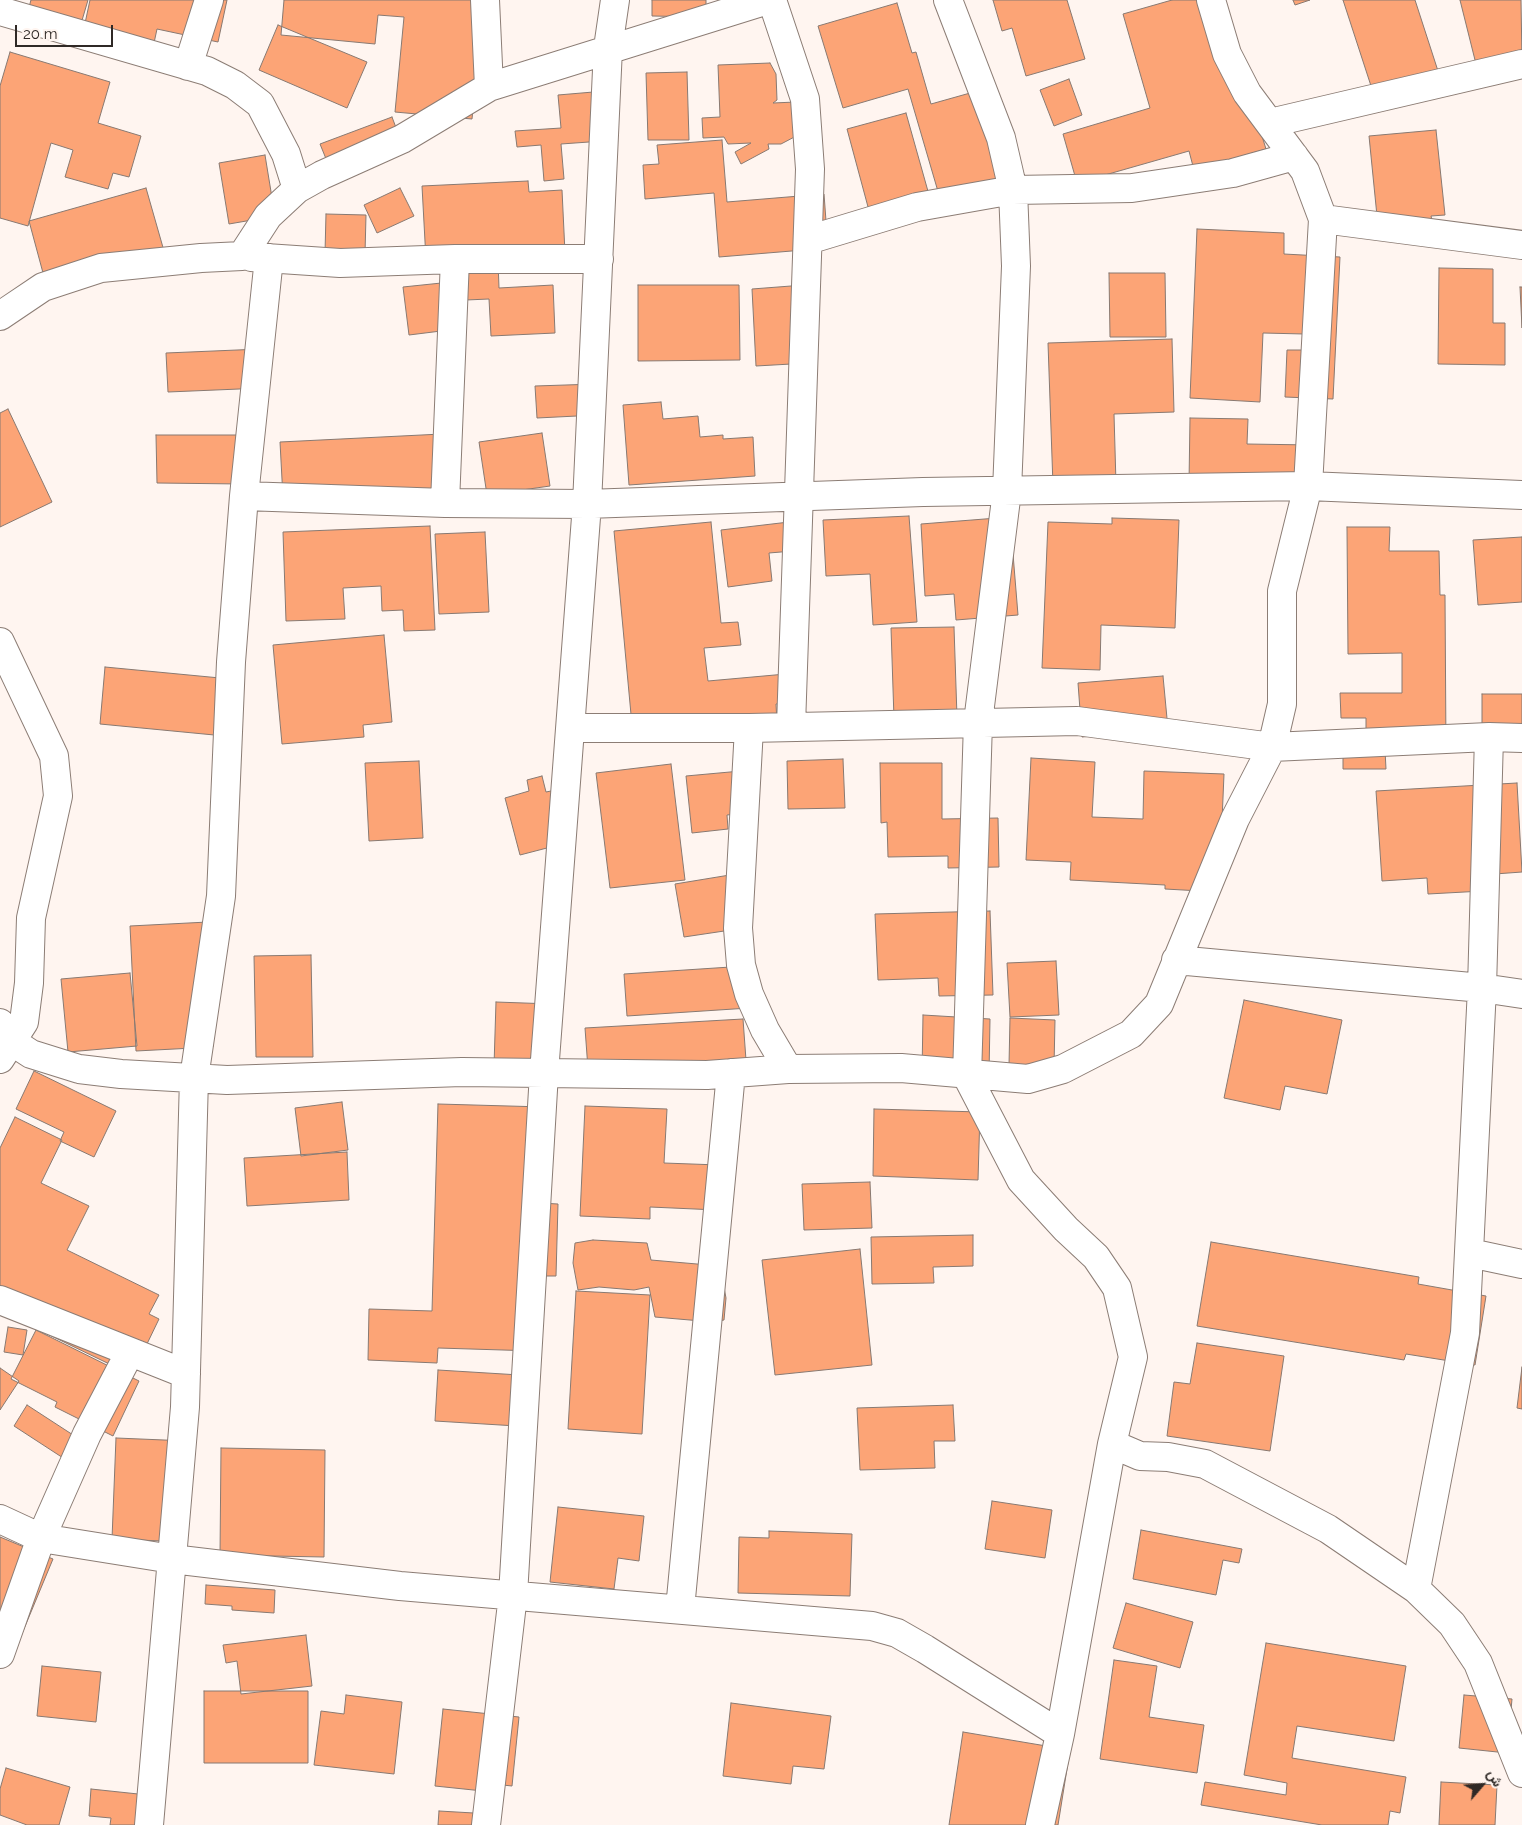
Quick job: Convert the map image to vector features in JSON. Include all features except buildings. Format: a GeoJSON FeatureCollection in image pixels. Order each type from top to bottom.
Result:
{"type":"FeatureCollection","features":[{"type":"Feature","properties":{"kind":"street"},"geometry":{"type":"LineString","coordinates":[[188,66],[209,0]]}},
{"type":"Feature","properties":{"kind":"street"},"geometry":{"type":"LineString","coordinates":[[485,0],[489,87]]}},
{"type":"Feature","properties":{"kind":"street"},"geometry":{"type":"LineString","coordinates":[[486,1825],[513,1595],[544,1073],[588,504],[608,48],[615,0]]}},
{"type":"Feature","properties":{"kind":"street"},"geometry":{"type":"LineString","coordinates":[[149,1825],[186,1374],[194,1078],[221,896],[231,662],[244,496],[256,257],[268,216],[297,189],[322,175],[402,139],[489,87],[608,48],[768,0]]}},
{"type":"Feature","properties":{"kind":"street"},"geometry":{"type":"LineString","coordinates":[[772,0],[805,99],[810,169],[791,726]]}},
{"type":"Feature","properties":{"kind":"street"},"geometry":{"type":"LineString","coordinates":[[948,0],[1001,138],[1013,190],[1016,266],[1007,491],[978,722],[967,1076],[1022,1180],[1096,1257],[1116,1288],[1133,1357],[1112,1444],[1060,1734],[1040,1825]]}},
{"type":"Feature","properties":{"kind":"street"},"geometry":{"type":"LineString","coordinates":[[0,642],[54,756],[58,796],[32,918],[29,983],[24,1022],[4,1041],[31,1054],[79,1070],[227,1080],[462,1072],[731,1073],[788,1069],[901,1068],[967,1076],[1028,1079],[1063,1069],[1131,1034],[1159,1004],[1235,819],[1272,747],[1282,704],[1282,591],[1308,486],[1323,219],[1305,171],[1247,93],[1227,54],[1211,0]]}},
{"type":"Feature","properties":{"kind":"street"},"geometry":{"type":"LineString","coordinates":[[0,11],[207,71],[236,85],[260,104],[286,154],[297,189]]}},
{"type":"Feature","properties":{"kind":"street"},"geometry":{"type":"LineString","coordinates":[[1270,123],[1522,64]]}},
{"type":"Feature","properties":{"kind":"street"},"geometry":{"type":"LineString","coordinates":[[808,240],[917,207],[1013,190],[1132,188],[1233,173],[1294,156]]}},
{"type":"Feature","properties":{"kind":"street"},"geometry":{"type":"LineString","coordinates":[[1323,219],[1522,244]]}},
{"type":"Feature","properties":{"kind":"street"},"geometry":{"type":"LineString","coordinates":[[0,316],[43,287],[101,268],[202,258],[256,257],[340,263],[455,259],[598,259]]}},
{"type":"Feature","properties":{"kind":"street"},"geometry":{"type":"LineString","coordinates":[[445,503],[455,259]]}},
{"type":"Feature","properties":{"kind":"street"},"geometry":{"type":"LineString","coordinates":[[244,496],[445,503],[588,504],[799,496],[1308,486],[1522,495]]}},
{"type":"Feature","properties":{"kind":"street"},"geometry":{"type":"LineString","coordinates":[[570,728],[749,728],[1077,721],[1272,747],[1489,737],[1522,738]]}},
{"type":"Feature","properties":{"kind":"street"},"geometry":{"type":"LineString","coordinates":[[749,728],[738,928],[741,965],[753,1003],[788,1069]]}},
{"type":"Feature","properties":{"kind":"street"},"geometry":{"type":"LineString","coordinates":[[1416,1589],[1465,1334],[1482,988],[1489,737]]}},
{"type":"Feature","properties":{"kind":"street"},"geometry":{"type":"LineString","coordinates":[[1176,960],[1482,988],[1522,994]]}},
{"type":"Feature","properties":{"kind":"street"},"geometry":{"type":"LineString","coordinates":[[680,1609],[731,1073]]}},
{"type":"Feature","properties":{"kind":"street"},"geometry":{"type":"LineString","coordinates":[[1470,1253],[1522,1264]]}},
{"type":"Feature","properties":{"kind":"street"},"geometry":{"type":"LineString","coordinates":[[0,1300],[186,1374]]}},
{"type":"Feature","properties":{"kind":"street"},"geometry":{"type":"LineString","coordinates":[[0,1654],[41,1538],[87,1434],[130,1352]]}},
{"type":"Feature","properties":{"kind":"street"},"geometry":{"type":"LineString","coordinates":[[1112,1444],[1140,1456],[1168,1457],[1205,1464],[1328,1530],[1416,1589],[1452,1624],[1478,1662],[1522,1772]]}},
{"type":"Feature","properties":{"kind":"street"},"geometry":{"type":"LineString","coordinates":[[0,1519],[41,1538],[172,1558],[400,1586],[872,1626],[896,1633],[1060,1734]]}}]}
